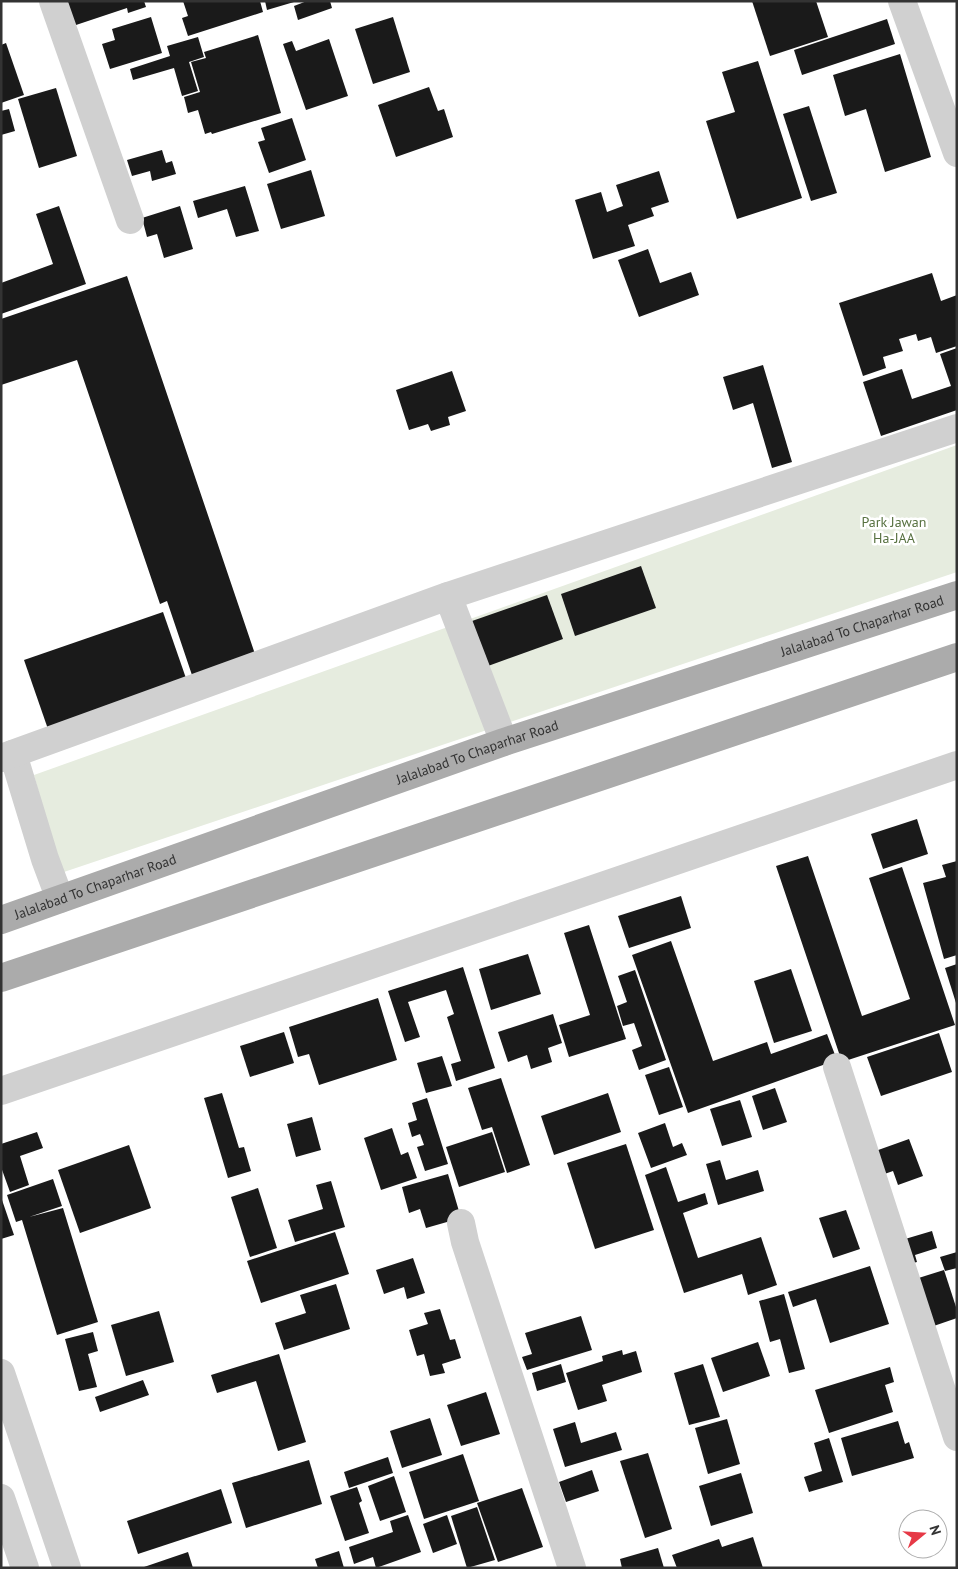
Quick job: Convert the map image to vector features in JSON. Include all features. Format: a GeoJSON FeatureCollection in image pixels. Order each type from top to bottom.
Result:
{"type":"FeatureCollection","features":[{"type":"Feature","properties":{"kind":"main road","name":"Jalalabad To Chaparhar Road"},"geometry":{"type":"LineString","coordinates":[[1,920],[504,742],[957,594]]}},
{"type":"Feature","properties":{"kind":"main road"},"geometry":{"type":"LineString","coordinates":[[1,978],[957,658]]}},
{"type":"Feature","properties":{"kind":"street"},"geometry":{"type":"LineString","coordinates":[[53,1],[130,220]]}},
{"type":"Feature","properties":{"kind":"street"},"geometry":{"type":"LineString","coordinates":[[902,1],[957,153]]}},
{"type":"Feature","properties":{"kind":"street"},"geometry":{"type":"LineString","coordinates":[[60,899],[7,756],[448,596],[957,428]]}},
{"type":"Feature","properties":{"kind":"street"},"geometry":{"type":"LineString","coordinates":[[448,596],[504,742]]}},
{"type":"Feature","properties":{"kind":"street"},"geometry":{"type":"LineString","coordinates":[[1,1091],[957,765]]}},
{"type":"Feature","properties":{"kind":"street"},"geometry":{"type":"LineString","coordinates":[[837,1066],[957,1437]]}},
{"type":"Feature","properties":{"kind":"street"},"geometry":{"type":"LineString","coordinates":[[461,1223],[465,1242],[572,1568]]}},
{"type":"Feature","properties":{"kind":"street"},"geometry":{"type":"LineString","coordinates":[[1,1373],[67,1568]]}},
{"type":"Feature","properties":{"kind":"street"},"geometry":{"type":"LineString","coordinates":[[1,1498],[25,1568]]}},
{"type":"Feature","properties":{"kind":"green space","name":"Park Jawan Ha-JAA"},"geometry":{"type":"Polygon","coordinates":[[[957,445],[957,572],[61,873],[34,775],[957,445]]]}},
{"type":"Feature","properties":{"kind":"building"},"geometry":{"type":"Polygon","coordinates":[[[62,1],[144,1],[146,7],[128,13],[127,8],[70,27],[62,1]]]}},
{"type":"Feature","properties":{"kind":"building"},"geometry":{"type":"Polygon","coordinates":[[[183,1],[260,1],[263,12],[188,36],[182,18],[188,16],[183,1]]]}},
{"type":"Feature","properties":{"kind":"building"},"geometry":{"type":"Polygon","coordinates":[[[265,1],[294,1],[294,2],[267,10],[265,1]]]}},
{"type":"Feature","properties":{"kind":"building"},"geometry":{"type":"Polygon","coordinates":[[[307,1],[330,1],[332,8],[298,20],[294,6],[307,1]]]}},
{"type":"Feature","properties":{"kind":"building"},"geometry":{"type":"Polygon","coordinates":[[[752,1],[816,1],[828,37],[770,56],[752,1]]]}},
{"type":"Feature","properties":{"kind":"building"},"geometry":{"type":"Polygon","coordinates":[[[151,17],[162,53],[110,69],[102,44],[115,40],[112,29],[151,17]]]}},
{"type":"Feature","properties":{"kind":"building"},"geometry":{"type":"Polygon","coordinates":[[[393,17],[410,72],[373,84],[355,29],[393,17]]]}},
{"type":"Feature","properties":{"kind":"building"},"geometry":{"type":"Polygon","coordinates":[[[887,19],[895,44],[802,75],[794,50],[887,19]]]}},
{"type":"Feature","properties":{"kind":"building"},"geometry":{"type":"Polygon","coordinates":[[[258,35],[281,113],[212,134],[211,132],[205,134],[198,110],[188,113],[184,97],[200,92],[191,62],[206,58],[204,52],[258,35]]]}},
{"type":"Feature","properties":{"kind":"building"},"geometry":{"type":"Polygon","coordinates":[[[198,37],[204,57],[189,62],[198,91],[182,96],[174,68],[133,80],[130,69],[170,56],[167,46],[198,37]]]}},
{"type":"Feature","properties":{"kind":"building"},"geometry":{"type":"Polygon","coordinates":[[[329,39],[348,96],[306,110],[283,44],[292,41],[296,51],[329,39]]]}},
{"type":"Feature","properties":{"kind":"building"},"geometry":{"type":"Polygon","coordinates":[[[6,43],[24,95],[1,103],[1,45],[6,43]]]}},
{"type":"Feature","properties":{"kind":"building"},"geometry":{"type":"Polygon","coordinates":[[[900,54],[931,157],[885,172],[866,109],[845,116],[833,75],[900,54]]]}},
{"type":"Feature","properties":{"kind":"building"},"geometry":{"type":"Polygon","coordinates":[[[758,61],[802,198],[737,219],[706,121],[735,112],[722,72],[758,61]]]}},
{"type":"Feature","properties":{"kind":"building"},"geometry":{"type":"Polygon","coordinates":[[[429,87],[438,111],[444,109],[453,137],[396,157],[378,105],[429,87]]]}},
{"type":"Feature","properties":{"kind":"building"},"geometry":{"type":"Polygon","coordinates":[[[56,88],[77,156],[39,168],[18,99],[56,88]]]}},
{"type":"Feature","properties":{"kind":"building"},"geometry":{"type":"Polygon","coordinates":[[[809,106],[837,193],[811,201],[783,114],[809,106]]]}},
{"type":"Feature","properties":{"kind":"building"},"geometry":{"type":"Polygon","coordinates":[[[9,109],[15,131],[1,135],[1,111],[9,109]]]}},
{"type":"Feature","properties":{"kind":"building"},"geometry":{"type":"Polygon","coordinates":[[[292,118],[306,160],[269,173],[258,142],[265,140],[261,128],[292,118]]]}},
{"type":"Feature","properties":{"kind":"building"},"geometry":{"type":"Polygon","coordinates":[[[162,150],[166,163],[172,161],[176,174],[152,181],[150,171],[132,176],[127,160],[162,150]]]}},
{"type":"Feature","properties":{"kind":"building"},"geometry":{"type":"Polygon","coordinates":[[[311,170],[325,216],[281,229],[267,184],[311,170]]]}},
{"type":"Feature","properties":{"kind":"building"},"geometry":{"type":"Polygon","coordinates":[[[659,171],[669,202],[651,208],[654,216],[628,225],[635,246],[593,259],[575,200],[601,192],[607,212],[623,206],[616,185],[659,171]]]}},
{"type":"Feature","properties":{"kind":"building"},"geometry":{"type":"Polygon","coordinates":[[[245,186],[259,231],[236,237],[227,209],[198,218],[193,201],[245,186]]]}},
{"type":"Feature","properties":{"kind":"building"},"geometry":{"type":"Polygon","coordinates":[[[59,206],[86,284],[1,314],[1,283],[53,264],[36,214],[59,206]]]}},
{"type":"Feature","properties":{"kind":"building"},"geometry":{"type":"Polygon","coordinates":[[[180,206],[193,249],[164,258],[157,234],[147,237],[142,218],[180,206]]]}},
{"type":"Feature","properties":{"kind":"building"},"geometry":{"type":"Polygon","coordinates":[[[648,249],[660,283],[691,272],[699,295],[639,317],[618,260],[648,249]]]}},
{"type":"Feature","properties":{"kind":"building"},"geometry":{"type":"Polygon","coordinates":[[[932,273],[941,301],[957,295],[957,346],[936,353],[931,337],[918,341],[916,334],[899,339],[903,351],[883,357],[886,368],[863,376],[839,303],[932,273]]]}},
{"type":"Feature","properties":{"kind":"building"},"geometry":{"type":"Polygon","coordinates":[[[127,276],[258,663],[195,684],[167,601],[160,604],[77,360],[1,385],[1,319],[127,276]]]}},
{"type":"Feature","properties":{"kind":"building"},"geometry":{"type":"Polygon","coordinates":[[[957,348],[957,410],[881,436],[863,382],[902,369],[912,399],[951,386],[940,354],[957,348]]]}},
{"type":"Feature","properties":{"kind":"building"},"geometry":{"type":"Polygon","coordinates":[[[763,365],[792,462],[772,468],[753,403],[733,410],[723,377],[763,365]]]}},
{"type":"Feature","properties":{"kind":"building"},"geometry":{"type":"Polygon","coordinates":[[[452,371],[466,411],[448,417],[450,425],[431,431],[428,424],[409,430],[396,390],[452,371]]]}},
{"type":"Feature","properties":{"kind":"building"},"geometry":{"type":"Polygon","coordinates":[[[641,566],[656,608],[575,636],[561,594],[641,566]]]}},
{"type":"Feature","properties":{"kind":"building"},"geometry":{"type":"Polygon","coordinates":[[[547,595],[563,639],[488,666],[472,621],[547,595]]]}},
{"type":"Feature","properties":{"kind":"building"},"geometry":{"type":"Polygon","coordinates":[[[163,612],[188,684],[49,732],[24,660],[163,612]]]}},
{"type":"Feature","properties":{"kind":"building"},"geometry":{"type":"Polygon","coordinates":[[[917,819],[928,854],[883,869],[871,834],[917,819]]]}},
{"type":"Feature","properties":{"kind":"building"},"geometry":{"type":"Polygon","coordinates":[[[808,856],[862,1016],[910,999],[869,878],[902,867],[955,1025],[842,1062],[776,866],[808,856]]]}},
{"type":"Feature","properties":{"kind":"building"},"geometry":{"type":"Polygon","coordinates":[[[957,861],[957,955],[944,959],[923,883],[946,877],[942,865],[957,861]]]}},
{"type":"Feature","properties":{"kind":"building"},"geometry":{"type":"Polygon","coordinates":[[[681,896],[691,928],[629,948],[618,916],[681,896]]]}},
{"type":"Feature","properties":{"kind":"building"},"geometry":{"type":"Polygon","coordinates":[[[589,925],[626,1039],[569,1057],[559,1025],[590,1015],[564,933],[589,925]]]}},
{"type":"Feature","properties":{"kind":"building"},"geometry":{"type":"Polygon","coordinates":[[[671,941],[713,1061],[767,1042],[771,1054],[827,1034],[837,1060],[688,1113],[632,955],[671,941]]]}},
{"type":"Feature","properties":{"kind":"building"},"geometry":{"type":"Polygon","coordinates":[[[528,954],[541,994],[491,1010],[479,969],[528,954]]]}},
{"type":"Feature","properties":{"kind":"building"},"geometry":{"type":"Polygon","coordinates":[[[957,964],[957,1003],[956,1003],[945,968],[957,964]]]}},
{"type":"Feature","properties":{"kind":"building"},"geometry":{"type":"Polygon","coordinates":[[[463,967],[495,1068],[456,1081],[451,1064],[461,1061],[447,1017],[454,1014],[446,990],[408,1002],[420,1037],[405,1042],[388,991],[463,967]]]}},
{"type":"Feature","properties":{"kind":"building"},"geometry":{"type":"Polygon","coordinates":[[[791,969],[812,1031],[774,1043],[754,981],[791,969]]]}},
{"type":"Feature","properties":{"kind":"building"},"geometry":{"type":"Polygon","coordinates":[[[635,970],[666,1060],[639,1070],[632,1050],[642,1046],[634,1023],[623,1026],[617,1006],[627,1002],[618,976],[635,970]]]}},
{"type":"Feature","properties":{"kind":"building"},"geometry":{"type":"Polygon","coordinates":[[[378,998],[397,1060],[319,1085],[309,1054],[298,1057],[289,1027],[378,998]]]}},
{"type":"Feature","properties":{"kind":"building"},"geometry":{"type":"Polygon","coordinates":[[[553,1014],[562,1043],[548,1048],[552,1062],[531,1069],[527,1055],[508,1062],[498,1032],[553,1014]]]}},
{"type":"Feature","properties":{"kind":"building"},"geometry":{"type":"Polygon","coordinates":[[[284,1032],[294,1063],[250,1077],[240,1046],[284,1032]]]}},
{"type":"Feature","properties":{"kind":"building"},"geometry":{"type":"Polygon","coordinates":[[[939,1033],[952,1072],[881,1096],[867,1057],[939,1033]]]}},
{"type":"Feature","properties":{"kind":"building"},"geometry":{"type":"Polygon","coordinates":[[[442,1056],[452,1086],[426,1093],[417,1063],[442,1056]]]}},
{"type":"Feature","properties":{"kind":"building"},"geometry":{"type":"Polygon","coordinates":[[[669,1067],[683,1107],[659,1115],[645,1075],[669,1067]]]}},
{"type":"Feature","properties":{"kind":"building"},"geometry":{"type":"Polygon","coordinates":[[[501,1078],[530,1165],[507,1173],[492,1127],[482,1130],[468,1088],[501,1078]]]}},
{"type":"Feature","properties":{"kind":"building"},"geometry":{"type":"Polygon","coordinates":[[[775,1088],[787,1122],[763,1130],[752,1096],[775,1088]]]}},
{"type":"Feature","properties":{"kind":"building"},"geometry":{"type":"Polygon","coordinates":[[[222,1093],[239,1148],[244,1147],[251,1171],[228,1178],[204,1098],[222,1093]]]}},
{"type":"Feature","properties":{"kind":"building"},"geometry":{"type":"Polygon","coordinates":[[[608,1093],[621,1132],[554,1155],[541,1116],[608,1093]]]}},
{"type":"Feature","properties":{"kind":"building"},"geometry":{"type":"Polygon","coordinates":[[[427,1098],[448,1164],[425,1171],[417,1147],[424,1145],[420,1134],[412,1137],[408,1123],[417,1120],[412,1103],[427,1098]]]}},
{"type":"Feature","properties":{"kind":"building"},"geometry":{"type":"Polygon","coordinates":[[[740,1100],[752,1137],[722,1146],[710,1109],[740,1100]]]}},
{"type":"Feature","properties":{"kind":"building"},"geometry":{"type":"Polygon","coordinates":[[[312,1117],[321,1150],[296,1157],[287,1124],[312,1117]]]}},
{"type":"Feature","properties":{"kind":"building"},"geometry":{"type":"Polygon","coordinates":[[[665,1123],[673,1147],[682,1143],[687,1155],[651,1168],[638,1133],[665,1123]]]}},
{"type":"Feature","properties":{"kind":"building"},"geometry":{"type":"Polygon","coordinates":[[[392,1128],[401,1155],[408,1152],[417,1178],[381,1190],[364,1138],[392,1128]]]}},
{"type":"Feature","properties":{"kind":"building"},"geometry":{"type":"Polygon","coordinates":[[[37,1132],[43,1148],[20,1156],[29,1185],[10,1192],[1,1167],[1,1144],[37,1132]]]}},
{"type":"Feature","properties":{"kind":"building"},"geometry":{"type":"Polygon","coordinates":[[[492,1132],[505,1172],[459,1187],[446,1147],[492,1132]]]}},
{"type":"Feature","properties":{"kind":"building"},"geometry":{"type":"Polygon","coordinates":[[[909,1139],[923,1176],[898,1185],[893,1171],[876,1177],[867,1154],[909,1139]]]}},
{"type":"Feature","properties":{"kind":"building"},"geometry":{"type":"Polygon","coordinates":[[[626,1144],[654,1230],[595,1249],[567,1163],[626,1144]]]}},
{"type":"Feature","properties":{"kind":"building"},"geometry":{"type":"Polygon","coordinates":[[[129,1145],[151,1208],[80,1233],[58,1170],[129,1145]]]}},
{"type":"Feature","properties":{"kind":"building"},"geometry":{"type":"Polygon","coordinates":[[[720,1160],[726,1180],[758,1170],[764,1191],[718,1205],[706,1164],[720,1160]]]}},
{"type":"Feature","properties":{"kind":"building"},"geometry":{"type":"Polygon","coordinates":[[[666,1167],[678,1202],[705,1193],[708,1204],[683,1213],[698,1258],[761,1237],[777,1285],[748,1295],[742,1274],[684,1293],[645,1175],[666,1167]]]}},
{"type":"Feature","properties":{"kind":"building"},"geometry":{"type":"Polygon","coordinates":[[[448,1174],[461,1218],[426,1228],[420,1209],[409,1213],[402,1187],[448,1174]]]}},
{"type":"Feature","properties":{"kind":"building"},"geometry":{"type":"Polygon","coordinates":[[[53,1179],[62,1206],[29,1217],[63,1208],[98,1322],[57,1335],[22,1220],[16,1222],[7,1195],[53,1179]]]}},
{"type":"Feature","properties":{"kind":"building"},"geometry":{"type":"Polygon","coordinates":[[[331,1181],[345,1227],[295,1242],[288,1220],[323,1209],[316,1185],[331,1181]]]}},
{"type":"Feature","properties":{"kind":"building"},"geometry":{"type":"Polygon","coordinates":[[[258,1188],[277,1248],[250,1257],[231,1197],[258,1188]]]}},
{"type":"Feature","properties":{"kind":"building"},"geometry":{"type":"Polygon","coordinates":[[[1,1197],[14,1235],[1,1239],[1,1197]]]}},
{"type":"Feature","properties":{"kind":"building"},"geometry":{"type":"Polygon","coordinates":[[[846,1210],[860,1249],[833,1258],[819,1218],[846,1210]]]}},
{"type":"Feature","properties":{"kind":"building"},"geometry":{"type":"Polygon","coordinates":[[[932,1231],[937,1248],[915,1255],[917,1262],[902,1266],[895,1242],[932,1231]]]}},
{"type":"Feature","properties":{"kind":"building"},"geometry":{"type":"Polygon","coordinates":[[[335,1232],[349,1274],[261,1303],[247,1261],[335,1232]]]}},
{"type":"Feature","properties":{"kind":"building"},"geometry":{"type":"Polygon","coordinates":[[[957,1252],[957,1268],[945,1271],[940,1257],[957,1252]]]}},
{"type":"Feature","properties":{"kind":"building"},"geometry":{"type":"Polygon","coordinates":[[[413,1258],[425,1293],[407,1299],[404,1287],[384,1294],[376,1270],[413,1258]]]}},
{"type":"Feature","properties":{"kind":"building"},"geometry":{"type":"Polygon","coordinates":[[[870,1266],[889,1324],[830,1343],[816,1299],[793,1307],[788,1292],[870,1266]]]}},
{"type":"Feature","properties":{"kind":"building"},"geometry":{"type":"Polygon","coordinates":[[[944,1270],[957,1310],[957,1318],[925,1329],[909,1281],[944,1270]]]}},
{"type":"Feature","properties":{"kind":"building"},"geometry":{"type":"Polygon","coordinates":[[[336,1284],[350,1329],[284,1350],[275,1323],[306,1313],[300,1295],[336,1284]]]}},
{"type":"Feature","properties":{"kind":"building"},"geometry":{"type":"Polygon","coordinates":[[[784,1294],[805,1369],[789,1373],[780,1339],[770,1342],[759,1301],[784,1294]]]}},
{"type":"Feature","properties":{"kind":"building"},"geometry":{"type":"Polygon","coordinates":[[[440,1309],[450,1340],[455,1339],[461,1358],[442,1364],[445,1373],[430,1376],[424,1354],[417,1356],[409,1330],[428,1324],[424,1313],[440,1309]]]}},
{"type":"Feature","properties":{"kind":"building"},"geometry":{"type":"Polygon","coordinates":[[[159,1311],[174,1362],[126,1376],[111,1325],[159,1311]]]}},
{"type":"Feature","properties":{"kind":"building"},"geometry":{"type":"Polygon","coordinates":[[[581,1316],[592,1350],[527,1370],[522,1357],[532,1354],[525,1333],[581,1316]]]}},
{"type":"Feature","properties":{"kind":"building"},"geometry":{"type":"Polygon","coordinates":[[[93,1332],[98,1351],[88,1354],[97,1387],[79,1391],[65,1339],[93,1332]]]}},
{"type":"Feature","properties":{"kind":"building"},"geometry":{"type":"Polygon","coordinates":[[[758,1342],[770,1376],[723,1392],[711,1358],[758,1342]]]}},
{"type":"Feature","properties":{"kind":"building"},"geometry":{"type":"Polygon","coordinates":[[[622,1350],[623,1355],[636,1351],[642,1372],[602,1385],[607,1401],[578,1410],[566,1373],[603,1361],[602,1356],[622,1350]]]}},
{"type":"Feature","properties":{"kind":"building"},"geometry":{"type":"Polygon","coordinates":[[[279,1354],[306,1442],[278,1451],[256,1381],[217,1393],[211,1375],[279,1354]]]}},
{"type":"Feature","properties":{"kind":"building"},"geometry":{"type":"Polygon","coordinates":[[[561,1364],[566,1382],[537,1391],[532,1373],[561,1364]]]}},
{"type":"Feature","properties":{"kind":"building"},"geometry":{"type":"Polygon","coordinates":[[[703,1364],[720,1417],[689,1425],[674,1373],[703,1364]]]}},
{"type":"Feature","properties":{"kind":"building"},"geometry":{"type":"Polygon","coordinates":[[[890,1367],[894,1382],[885,1385],[893,1412],[829,1433],[815,1390],[890,1367]]]}},
{"type":"Feature","properties":{"kind":"building"},"geometry":{"type":"Polygon","coordinates":[[[143,1380],[149,1395],[100,1412],[95,1397],[143,1380]]]}},
{"type":"Feature","properties":{"kind":"building"},"geometry":{"type":"Polygon","coordinates":[[[486,1392],[500,1434],[461,1446],[447,1405],[486,1392]]]}},
{"type":"Feature","properties":{"kind":"building"},"geometry":{"type":"Polygon","coordinates":[[[430,1418],[442,1455],[402,1468],[390,1431],[430,1418]]]}},
{"type":"Feature","properties":{"kind":"building"},"geometry":{"type":"Polygon","coordinates":[[[727,1419],[740,1464],[708,1474],[695,1428],[727,1419]]]}},
{"type":"Feature","properties":{"kind":"building"},"geometry":{"type":"Polygon","coordinates":[[[898,1421],[905,1444],[909,1442],[914,1458],[852,1476],[841,1438],[898,1421]]]}},
{"type":"Feature","properties":{"kind":"building"},"geometry":{"type":"Polygon","coordinates":[[[575,1422],[581,1443],[616,1432],[622,1450],[565,1467],[553,1429],[575,1422]]]}},
{"type":"Feature","properties":{"kind":"building"},"geometry":{"type":"Polygon","coordinates":[[[829,1438],[843,1482],[809,1492],[804,1477],[822,1471],[814,1443],[829,1438]]]}},
{"type":"Feature","properties":{"kind":"building"},"geometry":{"type":"Polygon","coordinates":[[[648,1453],[672,1529],[645,1538],[620,1461],[648,1453]]]}},
{"type":"Feature","properties":{"kind":"building"},"geometry":{"type":"Polygon","coordinates":[[[463,1454],[479,1501],[424,1519],[409,1472],[463,1454]]]}},
{"type":"Feature","properties":{"kind":"building"},"geometry":{"type":"Polygon","coordinates":[[[388,1457],[393,1473],[349,1488],[344,1472],[388,1457]]]}},
{"type":"Feature","properties":{"kind":"building"},"geometry":{"type":"Polygon","coordinates":[[[309,1460],[322,1504],[246,1528],[232,1483],[309,1460]]]}},
{"type":"Feature","properties":{"kind":"building"},"geometry":{"type":"Polygon","coordinates":[[[592,1470],[599,1491],[566,1502],[559,1482],[592,1470]]]}},
{"type":"Feature","properties":{"kind":"building"},"geometry":{"type":"Polygon","coordinates":[[[741,1473],[753,1513],[711,1526],[699,1486],[741,1473]]]}},
{"type":"Feature","properties":{"kind":"building"},"geometry":{"type":"Polygon","coordinates":[[[394,1476],[406,1512],[380,1521],[368,1486],[394,1476]]]}},
{"type":"Feature","properties":{"kind":"building"},"geometry":{"type":"Polygon","coordinates":[[[357,1487],[362,1501],[359,1503],[369,1533],[345,1541],[330,1496],[357,1487]]]}},
{"type":"Feature","properties":{"kind":"building"},"geometry":{"type":"Polygon","coordinates":[[[522,1488],[543,1547],[498,1562],[477,1503],[522,1488]]]}},
{"type":"Feature","properties":{"kind":"building"},"geometry":{"type":"Polygon","coordinates":[[[221,1489],[232,1523],[138,1554],[127,1521],[221,1489]]]}},
{"type":"Feature","properties":{"kind":"building"},"geometry":{"type":"Polygon","coordinates":[[[477,1507],[495,1560],[467,1568],[451,1516],[477,1507]]]}},
{"type":"Feature","properties":{"kind":"building"},"geometry":{"type":"Polygon","coordinates":[[[408,1515],[421,1552],[376,1568],[373,1557],[354,1564],[349,1547],[393,1532],[390,1521],[408,1515]]]}},
{"type":"Feature","properties":{"kind":"building"},"geometry":{"type":"Polygon","coordinates":[[[447,1515],[457,1544],[433,1553],[423,1524],[447,1515]]]}},
{"type":"Feature","properties":{"kind":"building"},"geometry":{"type":"Polygon","coordinates":[[[753,1537],[763,1568],[677,1568],[672,1555],[719,1539],[722,1547],[753,1537]]]}},
{"type":"Feature","properties":{"kind":"building"},"geometry":{"type":"Polygon","coordinates":[[[658,1548],[664,1568],[622,1568],[620,1559],[658,1548]]]}},
{"type":"Feature","properties":{"kind":"building"},"geometry":{"type":"Polygon","coordinates":[[[339,1551],[344,1568],[318,1568],[315,1559],[339,1551]]]}},
{"type":"Feature","properties":{"kind":"building"},"geometry":{"type":"Polygon","coordinates":[[[188,1552],[193,1568],[144,1568],[144,1567],[188,1552]]]}}]}
